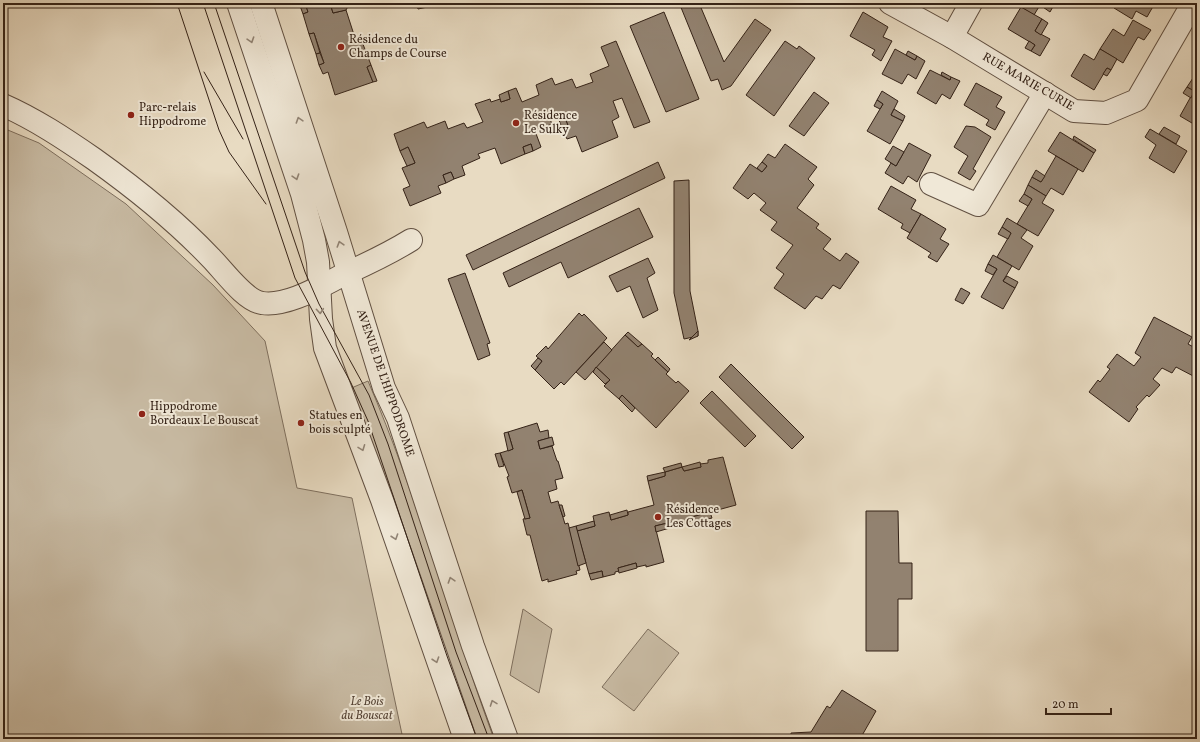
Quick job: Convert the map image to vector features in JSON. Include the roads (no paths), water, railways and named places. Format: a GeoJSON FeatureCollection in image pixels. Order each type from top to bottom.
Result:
{"type":"FeatureCollection","features":[{"type":"Feature","properties":{"kind":"street"},"geometry":{"type":"LineString","coordinates":[[238,3],[302,194],[314,240],[325,348],[382,500],[465,739]]}},
{"type":"Feature","properties":{"kind":"street","name":"AVENUE DE L'HIPPODROME"},"geometry":{"type":"LineString","coordinates":[[261,3],[384,388],[398,418],[473,646],[507,739]]}},
{"type":"Feature","properties":{"kind":"street","name":"RUE MARIE CURIE"},"geometry":{"type":"LineString","coordinates":[[890,3],[952,37],[1074,111],[1106,113],[1137,100],[1193,3]]}},
{"type":"Feature","properties":{"kind":"street"},"geometry":{"type":"LineString","coordinates":[[952,37],[971,3]]}},
{"type":"Feature","properties":{"kind":"street"},"geometry":{"type":"LineString","coordinates":[[931,184],[978,205],[1045,93]]}},
{"type":"Feature","properties":{"kind":"street"},"geometry":{"type":"LineString","coordinates":[[3,105],[34,121],[77,147],[125,181],[188,233],[240,289],[257,302],[264,303],[283,301],[319,287],[386,255],[411,240]]}},
{"type":"Feature","properties":{"kind":"tram line"},"geometry":{"type":"LineString","coordinates":[[177,3],[219,130],[229,152],[266,204]]}},
{"type":"Feature","properties":{"kind":"tram line"},"geometry":{"type":"LineString","coordinates":[[203,3],[295,278],[351,383],[368,421],[447,656],[477,739]]}},
{"type":"Feature","properties":{"kind":"tram line"},"geometry":{"type":"LineString","coordinates":[[214,3],[305,272],[319,304],[369,395],[388,444],[456,652],[489,739]]}},
{"type":"Feature","properties":{"kind":"tram line"},"geometry":{"type":"LineString","coordinates":[[204,72],[243,139]]}},
{"type":"Feature","properties":{"kind":"place","name":"Résidence du Champs de Course"},"geometry":{"type":"Point","coordinates":[341,47]}},
{"type":"Feature","properties":{"kind":"place","name":"Parc-relais Hippodrome"},"geometry":{"type":"Point","coordinates":[131,115]}},
{"type":"Feature","properties":{"kind":"place","name":"Résidence Le Sulky"},"geometry":{"type":"Point","coordinates":[516,123]}},
{"type":"Feature","properties":{"kind":"place","name":"Hippodrome Bordeaux Le Bouscat"},"geometry":{"type":"Point","coordinates":[142,414]}},
{"type":"Feature","properties":{"kind":"place","name":"Statues en bois sculpté"},"geometry":{"type":"Point","coordinates":[301,423]}},
{"type":"Feature","properties":{"kind":"place","name":"Résidence Les Cottages"},"geometry":{"type":"Point","coordinates":[658,517]}},
{"type":"Feature","properties":{"kind":"park label","name":"Le Bois du Bouscat"},"geometry":{"type":"Point","coordinates":[367,709]}}]}
